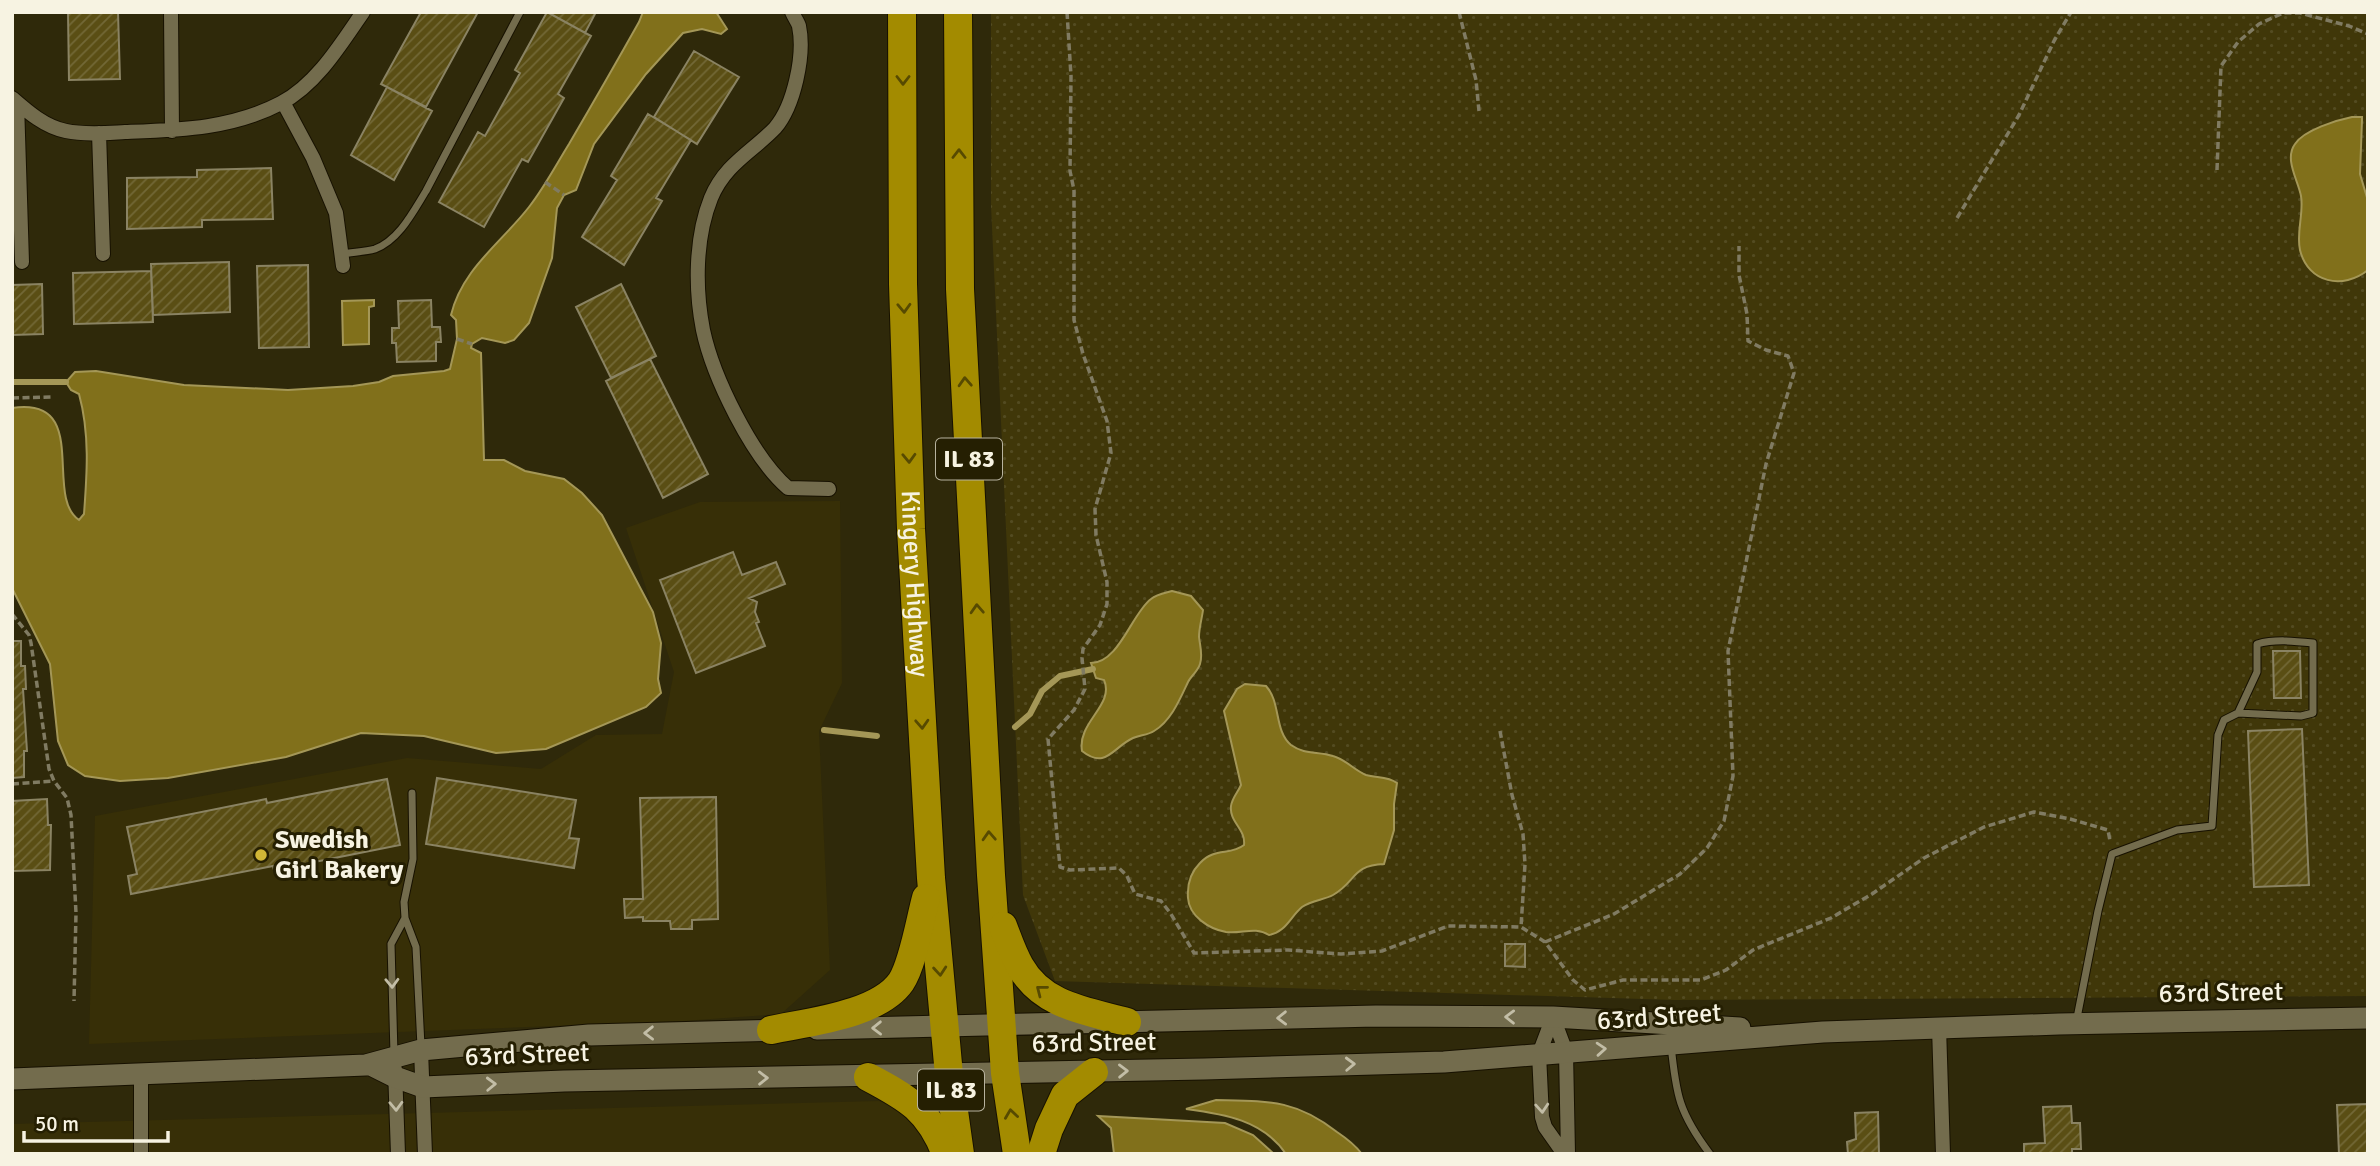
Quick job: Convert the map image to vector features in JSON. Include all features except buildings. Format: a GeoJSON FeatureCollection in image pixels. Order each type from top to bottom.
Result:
{"type":"FeatureCollection","features":[{"type":"Feature","properties":{"kind":"highway","name":"Kingery Highway"},"geometry":{"type":"LineString","coordinates":[[902,12],[903,285],[911,529],[931,878],[949,1075],[960,1154]]}},
{"type":"Feature","properties":{"kind":"highway","name":"IL 83"},"geometry":{"type":"LineString","coordinates":[[958,12],[960,289],[1005,1073],[1017,1154]]}},
{"type":"Feature","properties":{"kind":"highway"},"geometry":{"type":"LineString","coordinates":[[771,1030],[866,1007],[890,994],[902,980],[909,963],[931,878]]}},
{"type":"Feature","properties":{"kind":"highway"},"geometry":{"type":"LineString","coordinates":[[994,904],[1020,967],[1039,991],[1070,1007],[1127,1022]]}},
{"type":"Feature","properties":{"kind":"highway"},"geometry":{"type":"LineString","coordinates":[[1041,1154],[1049,1129],[1065,1096],[1094,1072]]}},
{"type":"Feature","properties":{"kind":"highway"},"geometry":{"type":"LineString","coordinates":[[869,1077],[918,1107],[939,1135],[946,1154]]}},
{"type":"Feature","properties":{"kind":"street"},"geometry":{"type":"LineString","coordinates":[[171,12],[172,131]]}},
{"type":"Feature","properties":{"kind":"street"},"geometry":{"type":"LineString","coordinates":[[15,101],[44,123],[67,132],[172,131],[218,126],[283,102],[316,76],[363,12]]}},
{"type":"Feature","properties":{"kind":"street"},"geometry":{"type":"LineString","coordinates":[[792,12],[799,26],[800,58],[794,91],[776,127],[733,163],[711,197],[700,240],[698,284],[703,331],[743,432],[774,477],[788,488],[829,489]]}},
{"type":"Feature","properties":{"kind":"street"},"geometry":{"type":"LineString","coordinates":[[15,101],[22,262]]}},
{"type":"Feature","properties":{"kind":"street"},"geometry":{"type":"LineString","coordinates":[[283,102],[313,158],[335,213],[343,260]]}},
{"type":"Feature","properties":{"kind":"street"},"geometry":{"type":"LineString","coordinates":[[99,133],[103,254]]}},
{"type":"Feature","properties":{"kind":"street","name":"63rd Street"},"geometry":{"type":"LineString","coordinates":[[394,1067],[421,1050],[589,1035],[771,1030],[1377,1016],[1553,1017],[1822,1032]]}},
{"type":"Feature","properties":{"kind":"street"},"geometry":{"type":"LineString","coordinates":[[1553,1017],[1566,1052],[1566,1154]]}},
{"type":"Feature","properties":{"kind":"street"},"geometry":{"type":"LineString","coordinates":[[1553,1017],[1539,1054],[1542,1117],[1545,1128],[1566,1154]]}},
{"type":"Feature","properties":{"kind":"street","name":"63rd Street"},"geometry":{"type":"LineString","coordinates":[[12,1079],[371,1065],[394,1067],[423,1087],[564,1081],[1094,1072],[1430,1062],[1822,1032],[1939,1027],[2368,1018]]}},
{"type":"Feature","properties":{"kind":"street"},"geometry":{"type":"LineString","coordinates":[[1939,1027],[1943,1154]]}},
{"type":"Feature","properties":{"kind":"street"},"geometry":{"type":"LineString","coordinates":[[421,1050],[425,1154]]}},
{"type":"Feature","properties":{"kind":"street"},"geometry":{"type":"LineString","coordinates":[[394,1067],[398,1154]]}},
{"type":"Feature","properties":{"kind":"street"},"geometry":{"type":"LineString","coordinates":[[141,1076],[141,1154]]}},
{"type":"Feature","properties":{"kind":"lane"},"geometry":{"type":"LineString","coordinates":[[343,260],[384,245],[410,216],[426,191],[520,12]]}},
{"type":"Feature","properties":{"kind":"lane"},"geometry":{"type":"LineString","coordinates":[[2076,1023],[2112,854],[2177,830],[2212,826],[2218,735],[2224,720],[2238,713],[2301,716],[2313,713],[2313,643],[2294,641],[2257,644],[2257,672],[2238,713]]}},
{"type":"Feature","properties":{"kind":"lane"},"geometry":{"type":"LineString","coordinates":[[412,793],[413,859],[404,902],[405,918],[416,947],[421,1050]]}},
{"type":"Feature","properties":{"kind":"lane"},"geometry":{"type":"LineString","coordinates":[[394,1067],[391,944],[405,918]]}},
{"type":"Feature","properties":{"kind":"lane"},"geometry":{"type":"LineString","coordinates":[[1671,1044],[1679,1104],[1710,1154]]}},
{"type":"Feature","properties":{"kind":"path"},"geometry":{"type":"LineString","coordinates":[[1067,12],[1071,76],[1070,171],[1074,191],[1074,320],[1107,421],[1111,453],[1095,509],[1096,535],[1107,582],[1107,604],[1100,625],[1083,649],[1085,689],[1074,710],[1048,739],[1060,867],[1070,870],[1119,868],[1127,876],[1135,894],[1161,901],[1194,953],[1288,950],[1341,954],[1382,951],[1448,926],[1521,927],[1545,942],[1573,980],[1585,990],[1623,980],[1701,980],[1726,970],[1753,950],[1831,918],[1924,858],[1984,827],[2034,812],[2108,830],[2112,854]]}},
{"type":"Feature","properties":{"kind":"path"},"geometry":{"type":"LineString","coordinates":[[1459,12],[1476,80],[1479,111]]}},
{"type":"Feature","properties":{"kind":"path"},"geometry":{"type":"LineString","coordinates":[[1957,218],[2020,115],[2054,41],[2071,12]]}},
{"type":"Feature","properties":{"kind":"path"},"geometry":{"type":"LineString","coordinates":[[2217,170],[2221,66],[2238,43],[2259,24],[2283,13],[2300,13],[2368,34]]}},
{"type":"Feature","properties":{"kind":"path"},"geometry":{"type":"LineString","coordinates":[[545,183],[564,195]]}},
{"type":"Feature","properties":{"kind":"path"},"geometry":{"type":"LineString","coordinates":[[1545,942],[1614,914],[1680,874],[1707,848],[1724,821],[1733,776],[1728,652],[1766,464],[1794,373],[1788,356],[1766,350],[1748,341],[1747,314],[1739,275],[1740,246]]}},
{"type":"Feature","properties":{"kind":"path"},"geometry":{"type":"LineString","coordinates":[[457,340],[472,344]]}},
{"type":"Feature","properties":{"kind":"path"},"geometry":{"type":"LineString","coordinates":[[12,398],[52,397]]}},
{"type":"Feature","properties":{"kind":"path"},"geometry":{"type":"LineString","coordinates":[[12,614],[29,635],[49,769],[54,781],[67,797],[71,816],[76,913],[74,1000]]}},
{"type":"Feature","properties":{"kind":"path"},"geometry":{"type":"LineString","coordinates":[[1500,731],[1512,795],[1523,834],[1525,864],[1521,927]]}},
{"type":"Feature","properties":{"kind":"path"},"geometry":{"type":"LineString","coordinates":[[12,784],[54,781]]}},
{"type":"Feature","properties":{"kind":"shaded area"},"geometry":{"type":"Polygon","coordinates":[[[643,12],[716,12],[727,29],[721,34],[702,29],[683,33],[646,74],[594,144],[576,190],[564,195],[557,208],[552,258],[529,323],[514,340],[505,343],[482,338],[472,344],[471,348],[481,353],[484,460],[504,460],[525,471],[564,479],[582,493],[602,515],[653,612],[661,643],[658,679],[661,693],[646,707],[546,749],[496,753],[424,736],[361,733],[286,757],[168,778],[120,781],[85,776],[68,765],[58,741],[50,664],[12,588],[12,408],[36,408],[51,417],[59,432],[69,508],[79,520],[84,514],[87,454],[79,394],[71,390],[66,382],[75,372],[96,371],[184,385],[288,390],[353,386],[379,382],[393,376],[450,369],[457,339],[456,320],[451,315],[464,284],[540,192],[643,12]]]}},
{"type":"Feature","properties":{"kind":"shaded area"},"geometry":{"type":"Polygon","coordinates":[[[991,12],[2368,12],[2368,996],[1675,1000],[1055,981],[1023,895],[991,205],[991,12]]]}},
{"type":"Feature","properties":{"kind":"shaded area"},"geometry":{"type":"Polygon","coordinates":[[[2352,117],[2362,117],[2360,174],[2368,201],[2368,270],[2348,280],[2328,280],[2310,270],[2300,250],[2301,196],[2291,156],[2295,144],[2306,134],[2352,117]]]}},
{"type":"Feature","properties":{"kind":"shaded area"},"geometry":{"type":"Polygon","coordinates":[[[374,300],[374,306],[369,307],[369,344],[343,345],[342,301],[374,300]]]}},
{"type":"Feature","properties":{"kind":"shaded area"},"geometry":{"type":"Polygon","coordinates":[[[840,501],[842,683],[819,731],[830,970],[781,1014],[683,1021],[89,1044],[95,816],[407,758],[541,769],[596,735],[662,734],[674,672],[626,528],[700,502],[840,501]]]}},
{"type":"Feature","properties":{"kind":"shaded area"},"geometry":{"type":"Polygon","coordinates":[[[1172,591],[1191,596],[1203,610],[1199,634],[1199,667],[1160,727],[1133,738],[1103,758],[1090,756],[1082,751],[1082,741],[1085,731],[1101,706],[1106,689],[1104,680],[1096,678],[1091,663],[1110,655],[1151,599],[1172,591]]]}},
{"type":"Feature","properties":{"kind":"shaded area"},"geometry":{"type":"Polygon","coordinates":[[[1245,684],[1266,686],[1274,700],[1282,732],[1291,745],[1301,750],[1337,757],[1366,775],[1397,783],[1394,830],[1384,864],[1366,867],[1329,897],[1302,907],[1284,927],[1269,935],[1259,931],[1226,932],[1213,928],[1196,916],[1188,898],[1190,879],[1200,863],[1211,855],[1244,845],[1243,834],[1231,812],[1233,800],[1241,785],[1224,711],[1237,689],[1245,684]]]}},
{"type":"Feature","properties":{"kind":"shaded area"},"geometry":{"type":"Polygon","coordinates":[[[1216,1100],[1266,1102],[1308,1113],[1347,1139],[1362,1154],[1286,1154],[1266,1133],[1254,1126],[1228,1116],[1186,1109],[1216,1100]]]}},
{"type":"Feature","properties":{"kind":"shaded area"},"geometry":{"type":"Polygon","coordinates":[[[879,1101],[904,1111],[925,1133],[931,1154],[12,1154],[12,1124],[879,1101]]]}},
{"type":"Feature","properties":{"kind":"shaded area"},"geometry":{"type":"Polygon","coordinates":[[[1098,1116],[1225,1123],[1253,1135],[1274,1154],[1114,1154],[1111,1128],[1098,1116]]]}},
{"type":"Feature","properties":{"kind":"waterway"},"geometry":{"type":"LineString","coordinates":[[12,382],[66,382]]}},
{"type":"Feature","properties":{"kind":"waterway"},"geometry":{"type":"LineString","coordinates":[[1015,727],[1030,714],[1042,691],[1060,676],[1093,669]]}},
{"type":"Feature","properties":{"kind":"waterway"},"geometry":{"type":"LineString","coordinates":[[824,730],[877,736]]}},
{"type":"Feature","properties":{"kind":"place","name":"Swedish Girl Bakery"},"geometry":{"type":"Point","coordinates":[261,855]}}]}
